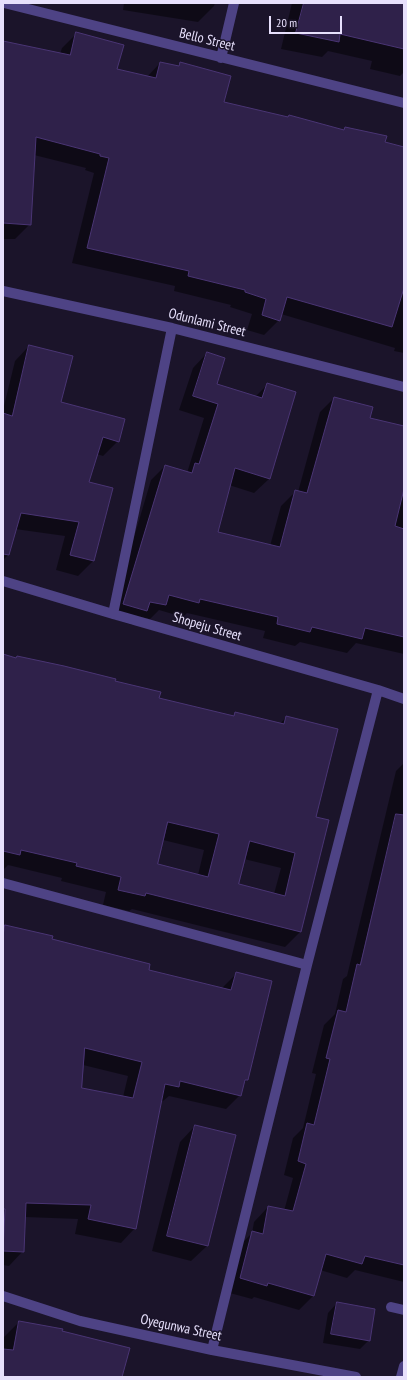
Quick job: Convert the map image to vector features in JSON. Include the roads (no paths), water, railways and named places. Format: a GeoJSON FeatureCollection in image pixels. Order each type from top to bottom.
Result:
{"type":"FeatureCollection","features":[{"type":"Feature","properties":{"kind":"street","name":"Bello Street"},"geometry":{"type":"LineString","coordinates":[[4,3],[404,104]]}},
{"type":"Feature","properties":{"kind":"street"},"geometry":{"type":"LineString","coordinates":[[221,58],[234,3]]}},
{"type":"Feature","properties":{"kind":"street","name":"Odunlami Street"},"geometry":{"type":"LineString","coordinates":[[3,291],[172,328],[404,387]]}},
{"type":"Feature","properties":{"kind":"street"},"geometry":{"type":"LineString","coordinates":[[113,614],[172,328]]}},
{"type":"Feature","properties":{"kind":"street","name":"Shopeju Street"},"geometry":{"type":"LineString","coordinates":[[3,581],[378,690],[404,699]]}},
{"type":"Feature","properties":{"kind":"street"},"geometry":{"type":"LineString","coordinates":[[212,1350],[378,690]]}},
{"type":"Feature","properties":{"kind":"street"},"geometry":{"type":"LineString","coordinates":[[3,883],[308,965]]}},
{"type":"Feature","properties":{"kind":"street","name":"Oyegunwa Street"},"geometry":{"type":"LineString","coordinates":[[3,1296],[80,1321],[212,1350],[356,1377]]}},
{"type":"Feature","properties":{"kind":"street"},"geometry":{"type":"LineString","coordinates":[[391,1307],[404,1310]]}},
{"type":"Feature","properties":{"kind":"street"},"geometry":{"type":"LineString","coordinates":[[401,1377],[404,1366]]}}]}
